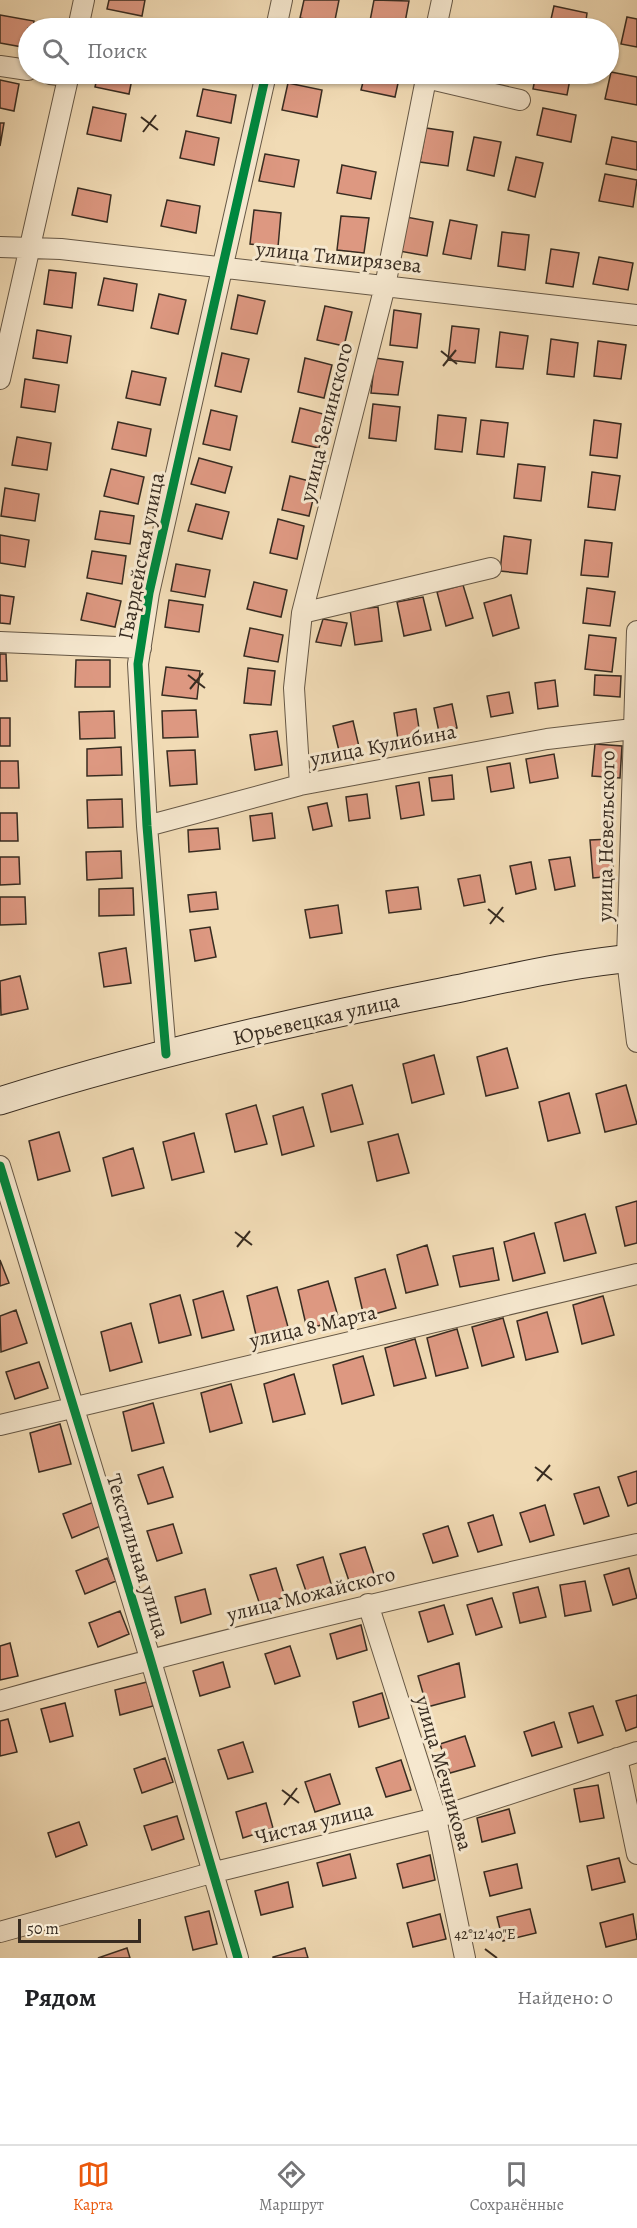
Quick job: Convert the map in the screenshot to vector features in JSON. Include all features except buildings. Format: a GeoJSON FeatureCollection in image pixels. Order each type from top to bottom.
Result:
{"type":"FeatureCollection","features":[{"type":"Feature","properties":{"kind":"main road","name":"Юрьевецкая улица"},"geometry":{"type":"LineString","coordinates":[[0,1101],[166,1054],[353,1010],[632,959]]}},
{"type":"Feature","properties":{"kind":"street"},"geometry":{"type":"LineString","coordinates":[[80,18],[84,0]]}},
{"type":"Feature","properties":{"kind":"street"},"geometry":{"type":"LineString","coordinates":[[278,18],[282,0]]}},
{"type":"Feature","properties":{"kind":"street"},"geometry":{"type":"LineString","coordinates":[[438,18],[442,0]]}},
{"type":"Feature","properties":{"kind":"street"},"geometry":{"type":"LineString","coordinates":[[0,66],[18,69]]}},
{"type":"Feature","properties":{"kind":"street"},"geometry":{"type":"LineString","coordinates":[[0,379],[30,247],[60,84]]}},
{"type":"Feature","properties":{"kind":"street","name":"Гвардейская улица"},"geometry":{"type":"LineString","coordinates":[[166,1054],[147,826],[138,664],[149,593],[264,84]]}},
{"type":"Feature","properties":{"kind":"street","name":"улица Зелинского"},"geometry":{"type":"LineString","coordinates":[[300,784],[294,688],[302,613],[385,286],[425,84]]}},
{"type":"Feature","properties":{"kind":"street"},"geometry":{"type":"LineString","coordinates":[[458,84],[520,100]]}},
{"type":"Feature","properties":{"kind":"street","name":"улица Тимирязева"},"geometry":{"type":"LineString","coordinates":[[0,247],[30,247],[637,315]]}},
{"type":"Feature","properties":{"kind":"street"},"geometry":{"type":"LineString","coordinates":[[302,613],[491,568]]}},
{"type":"Feature","properties":{"kind":"street","name":"улица Невельского"},"geometry":{"type":"LineString","coordinates":[[637,631],[633,729],[632,959],[637,1042]]}},
{"type":"Feature","properties":{"kind":"street"},"geometry":{"type":"LineString","coordinates":[[0,642],[141,648]]}},
{"type":"Feature","properties":{"kind":"street","name":"улица Кулибина"},"geometry":{"type":"LineString","coordinates":[[147,826],[300,784],[547,739],[633,729]]}},
{"type":"Feature","properties":{"kind":"street","name":"Текстильная улица"},"geometry":{"type":"LineString","coordinates":[[0,1166],[150,1658],[211,1873],[238,1958]]}},
{"type":"Feature","properties":{"kind":"street","name":"улица 8 Марта"},"geometry":{"type":"LineString","coordinates":[[0,1425],[637,1274]]}},
{"type":"Feature","properties":{"kind":"street","name":"улица Можайского"},"geometry":{"type":"LineString","coordinates":[[0,1701],[150,1658],[368,1604],[637,1544]]}},
{"type":"Feature","properties":{"kind":"street","name":"улица Мечникова"},"geometry":{"type":"LineString","coordinates":[[368,1604],[436,1818],[465,1958]]}},
{"type":"Feature","properties":{"kind":"street","name":"Чистая улица"},"geometry":{"type":"LineString","coordinates":[[0,1932],[211,1873],[436,1818],[637,1752]]}},
{"type":"Feature","properties":{"kind":"street"},"geometry":{"type":"LineString","coordinates":[[618,1758],[637,1854]]}},
{"type":"Feature","properties":{"kind":"cycle path"},"geometry":{"type":"LineString","coordinates":[[166,1054],[147,826],[138,664],[149,593],[264,84]]}},
{"type":"Feature","properties":{"kind":"cycle path"},"geometry":{"type":"LineString","coordinates":[[0,1166],[150,1658],[238,1958]]}}]}
